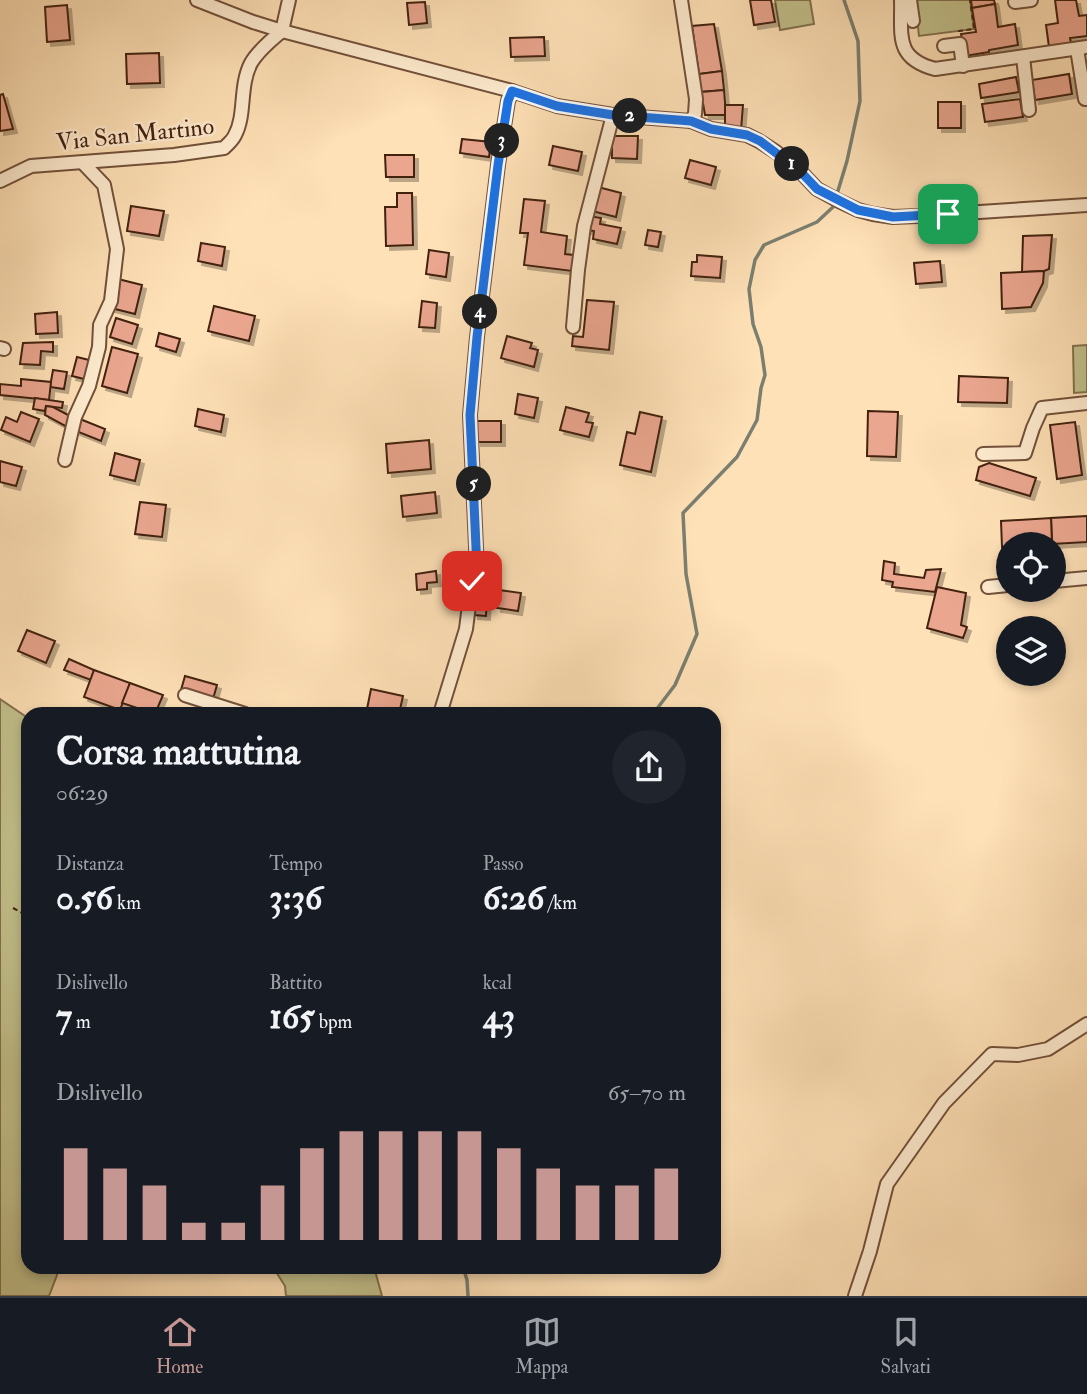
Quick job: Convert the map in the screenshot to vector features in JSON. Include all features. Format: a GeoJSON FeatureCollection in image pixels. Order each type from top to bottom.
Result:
{"type":"FeatureCollection","features":[{"type":"Feature","properties":{"kind":"street"},"geometry":{"type":"LineString","coordinates":[[197,0],[282,31],[512,91],[557,106],[613,115],[691,121],[711,129],[747,135],[760,141],[799,170],[817,189],[858,210],[893,217],[1087,205]]}},
{"type":"Feature","properties":{"kind":"street"},"geometry":{"type":"LineString","coordinates":[[282,31],[289,0]]}},
{"type":"Feature","properties":{"kind":"street"},"geometry":{"type":"LineString","coordinates":[[681,0],[696,99],[695,114],[691,121]]}},
{"type":"Feature","properties":{"kind":"street"},"geometry":{"type":"LineString","coordinates":[[901,0],[904,49],[912,60],[923,66],[935,69],[962,66],[1082,48],[1085,99]]}},
{"type":"Feature","properties":{"kind":"street"},"geometry":{"type":"LineString","coordinates":[[910,0],[913,21]]}},
{"type":"Feature","properties":{"kind":"street"},"geometry":{"type":"LineString","coordinates":[[1015,2],[1031,0]]}},
{"type":"Feature","properties":{"kind":"street","name":"Via San Martino"},"geometry":{"type":"LineString","coordinates":[[0,181],[31,166],[174,155],[224,148],[235,135],[241,116],[242,99],[251,62],[282,31]]}},
{"type":"Feature","properties":{"kind":"street"},"geometry":{"type":"LineString","coordinates":[[944,46],[960,44],[962,66]]}},
{"type":"Feature","properties":{"kind":"street"},"geometry":{"type":"LineString","coordinates":[[1023,57],[1029,110]]}},
{"type":"Feature","properties":{"kind":"street"},"geometry":{"type":"LineString","coordinates":[[441,707],[466,629],[472,581],[477,569],[470,415],[498,165],[512,91]]}},
{"type":"Feature","properties":{"kind":"street"},"geometry":{"type":"LineString","coordinates":[[573,327],[584,226],[613,115]]}},
{"type":"Feature","properties":{"kind":"street"},"geometry":{"type":"LineString","coordinates":[[65,460],[75,417],[89,386],[99,346],[100,325],[111,300],[117,249],[104,185],[83,163]]}},
{"type":"Feature","properties":{"kind":"street"},"geometry":{"type":"LineString","coordinates":[[983,454],[1026,453],[1042,408],[1087,403]]}},
{"type":"Feature","properties":{"kind":"street"},"geometry":{"type":"LineString","coordinates":[[1066,579],[1087,578]]}},
{"type":"Feature","properties":{"kind":"street"},"geometry":{"type":"LineString","coordinates":[[988,587],[996,586]]}},
{"type":"Feature","properties":{"kind":"street"},"geometry":{"type":"LineString","coordinates":[[185,695],[223,707]]}},
{"type":"Feature","properties":{"kind":"street"},"geometry":{"type":"LineString","coordinates":[[855,1296],[887,1184],[944,1103],[992,1054],[1018,1055],[1048,1049],[1087,1024]]}},
{"type":"Feature","properties":{"kind":"path"},"geometry":{"type":"LineString","coordinates":[[960,44],[958,31],[974,29],[971,0]]}},
{"type":"Feature","properties":{"kind":"path"},"geometry":{"type":"LineString","coordinates":[[13,908],[21,912]]}},
{"type":"Feature","properties":{"kind":"shaded area"},"geometry":{"type":"Polygon","coordinates":[[[775,0],[810,0],[814,24],[780,30],[775,0]]]}},
{"type":"Feature","properties":{"kind":"shaded area"},"geometry":{"type":"Polygon","coordinates":[[[915,0],[970,0],[974,29],[919,36],[915,0]]]}},
{"type":"Feature","properties":{"kind":"shaded area"},"geometry":{"type":"Polygon","coordinates":[[[1087,345],[1087,392],[1074,393],[1073,346],[1087,345]]]}},
{"type":"Feature","properties":{"kind":"shaded area"},"geometry":{"type":"Polygon","coordinates":[[[0,699],[21,713],[21,1274],[57,1275],[49,1296],[0,1296],[0,699]]]}},
{"type":"Feature","properties":{"kind":"shaded area"},"geometry":{"type":"Polygon","coordinates":[[[277,1274],[376,1274],[382,1296],[286,1296],[285,1286],[277,1274]]]}},
{"type":"Feature","properties":{"kind":"building"},"geometry":{"type":"Polygon","coordinates":[[[750,0],[771,0],[775,22],[754,25],[750,0]]]}},
{"type":"Feature","properties":{"kind":"building"},"geometry":{"type":"Polygon","coordinates":[[[971,0],[994,0],[995,4],[972,8],[971,0]]]}},
{"type":"Feature","properties":{"kind":"building"},"geometry":{"type":"Polygon","coordinates":[[[1055,0],[1076,0],[1079,16],[1087,15],[1087,36],[1070,38],[1071,43],[1049,47],[1046,25],[1058,23],[1055,0]]]}},
{"type":"Feature","properties":{"kind":"building"},"geometry":{"type":"Polygon","coordinates":[[[425,2],[427,23],[409,25],[407,3],[425,2]]]}},
{"type":"Feature","properties":{"kind":"building"},"geometry":{"type":"Polygon","coordinates":[[[995,4],[998,27],[1015,24],[1018,45],[965,56],[961,34],[976,32],[972,8],[995,4]]]}},
{"type":"Feature","properties":{"kind":"building"},"geometry":{"type":"Polygon","coordinates":[[[67,5],[70,40],[47,42],[45,7],[67,5]]]}},
{"type":"Feature","properties":{"kind":"building"},"geometry":{"type":"Polygon","coordinates":[[[714,24],[722,71],[699,74],[692,26],[714,24]]]}},
{"type":"Feature","properties":{"kind":"building"},"geometry":{"type":"Polygon","coordinates":[[[544,37],[545,56],[511,57],[510,38],[544,37]]]}},
{"type":"Feature","properties":{"kind":"building"},"geometry":{"type":"Polygon","coordinates":[[[159,53],[160,83],[127,84],[126,54],[159,53]]]}},
{"type":"Feature","properties":{"kind":"building"},"geometry":{"type":"Polygon","coordinates":[[[722,71],[724,90],[701,92],[699,74],[722,71]]]}},
{"type":"Feature","properties":{"kind":"building"},"geometry":{"type":"Polygon","coordinates":[[[1069,74],[1072,94],[1035,100],[1032,80],[1069,74]]]}},
{"type":"Feature","properties":{"kind":"building"},"geometry":{"type":"Polygon","coordinates":[[[1016,77],[1019,92],[981,98],[979,84],[1016,77]]]}},
{"type":"Feature","properties":{"kind":"building"},"geometry":{"type":"Polygon","coordinates":[[[724,90],[726,115],[705,115],[701,92],[724,90]]]}},
{"type":"Feature","properties":{"kind":"building"},"geometry":{"type":"Polygon","coordinates":[[[3,94],[13,129],[0,131],[0,95],[3,94]]]}},
{"type":"Feature","properties":{"kind":"building"},"geometry":{"type":"Polygon","coordinates":[[[1020,99],[1023,117],[985,122],[982,104],[1020,99]]]}},
{"type":"Feature","properties":{"kind":"building"},"geometry":{"type":"Polygon","coordinates":[[[938,102],[961,102],[961,128],[938,128],[938,102]]]}},
{"type":"Feature","properties":{"kind":"building"},"geometry":{"type":"Polygon","coordinates":[[[725,105],[743,105],[741,130],[725,128],[725,105]]]}},
{"type":"Feature","properties":{"kind":"building"},"geometry":{"type":"Polygon","coordinates":[[[612,136],[638,136],[637,159],[612,158],[612,136]]]}},
{"type":"Feature","properties":{"kind":"building"},"geometry":{"type":"Polygon","coordinates":[[[462,139],[491,142],[489,157],[460,153],[462,139]]]}},
{"type":"Feature","properties":{"kind":"building"},"geometry":{"type":"Polygon","coordinates":[[[553,146],[582,152],[578,171],[549,165],[553,146]]]}},
{"type":"Feature","properties":{"kind":"building"},"geometry":{"type":"Polygon","coordinates":[[[385,155],[414,155],[414,177],[386,177],[385,155]]]}},
{"type":"Feature","properties":{"kind":"building"},"geometry":{"type":"Polygon","coordinates":[[[690,160],[716,167],[711,185],[685,178],[690,160]]]}},
{"type":"Feature","properties":{"kind":"building"},"geometry":{"type":"Polygon","coordinates":[[[598,187],[621,193],[616,217],[592,211],[598,187]]]}},
{"type":"Feature","properties":{"kind":"building"},"geometry":{"type":"Polygon","coordinates":[[[397,193],[412,193],[413,245],[386,246],[385,207],[397,207],[397,193]]]}},
{"type":"Feature","properties":{"kind":"building"},"geometry":{"type":"Polygon","coordinates":[[[524,199],[545,201],[541,232],[567,236],[565,254],[574,255],[572,271],[524,265],[528,233],[520,233],[524,199]]]}},
{"type":"Feature","properties":{"kind":"building"},"geometry":{"type":"Polygon","coordinates":[[[131,206],[164,211],[159,236],[127,231],[131,206]]]}},
{"type":"Feature","properties":{"kind":"building"},"geometry":{"type":"Polygon","coordinates":[[[589,216],[601,218],[600,224],[621,228],[617,244],[593,239],[594,231],[587,230],[589,216]]]}},
{"type":"Feature","properties":{"kind":"building"},"geometry":{"type":"Polygon","coordinates":[[[648,230],[661,232],[658,247],[645,245],[648,230]]]}},
{"type":"Feature","properties":{"kind":"building"},"geometry":{"type":"Polygon","coordinates":[[[1052,235],[1049,269],[1022,272],[1023,236],[1052,235]]]}},
{"type":"Feature","properties":{"kind":"building"},"geometry":{"type":"Polygon","coordinates":[[[201,243],[225,247],[222,266],[198,261],[201,243]]]}},
{"type":"Feature","properties":{"kind":"building"},"geometry":{"type":"Polygon","coordinates":[[[429,250],[449,253],[446,277],[426,274],[429,250]]]}},
{"type":"Feature","properties":{"kind":"building"},"geometry":{"type":"Polygon","coordinates":[[[697,255],[722,257],[720,278],[691,276],[692,262],[697,262],[697,255]]]}},
{"type":"Feature","properties":{"kind":"building"},"geometry":{"type":"Polygon","coordinates":[[[940,261],[942,282],[916,284],[914,263],[940,261]]]}},
{"type":"Feature","properties":{"kind":"building"},"geometry":{"type":"Polygon","coordinates":[[[1044,271],[1043,283],[1031,307],[1002,309],[1001,273],[1044,271]]]}},
{"type":"Feature","properties":{"kind":"building"},"geometry":{"type":"Polygon","coordinates":[[[118,279],[142,285],[135,314],[111,308],[118,279]]]}},
{"type":"Feature","properties":{"kind":"building"},"geometry":{"type":"Polygon","coordinates":[[[587,300],[614,302],[609,350],[572,346],[573,336],[583,337],[587,300]]]}},
{"type":"Feature","properties":{"kind":"building"},"geometry":{"type":"Polygon","coordinates":[[[422,301],[437,303],[435,328],[419,327],[422,301]]]}},
{"type":"Feature","properties":{"kind":"building"},"geometry":{"type":"Polygon","coordinates":[[[214,306],[255,316],[249,341],[208,331],[214,306]]]}},
{"type":"Feature","properties":{"kind":"building"},"geometry":{"type":"Polygon","coordinates":[[[57,312],[58,333],[36,334],[35,314],[57,312]]]}},
{"type":"Feature","properties":{"kind":"building"},"geometry":{"type":"Polygon","coordinates":[[[116,318],[138,325],[132,344],[110,337],[116,318]]]}},
{"type":"Feature","properties":{"kind":"building"},"geometry":{"type":"Polygon","coordinates":[[[159,333],[180,339],[176,352],[156,346],[159,333]]]}},
{"type":"Feature","properties":{"kind":"building"},"geometry":{"type":"Polygon","coordinates":[[[507,336],[532,343],[530,348],[538,350],[534,367],[501,358],[507,336]]]}},
{"type":"Feature","properties":{"kind":"building"},"geometry":{"type":"Polygon","coordinates":[[[53,342],[53,352],[41,351],[40,365],[20,364],[23,343],[53,342]]]}},
{"type":"Feature","properties":{"kind":"building"},"geometry":{"type":"Polygon","coordinates":[[[112,347],[138,354],[127,393],[102,386],[112,347]]]}},
{"type":"Feature","properties":{"kind":"building"},"geometry":{"type":"Polygon","coordinates":[[[77,357],[93,361],[88,380],[72,376],[77,357]]]}},
{"type":"Feature","properties":{"kind":"building"},"geometry":{"type":"Polygon","coordinates":[[[53,370],[67,372],[64,389],[50,387],[53,370]]]}},
{"type":"Feature","properties":{"kind":"building"},"geometry":{"type":"Polygon","coordinates":[[[959,376],[1008,378],[1007,403],[958,402],[959,376]]]}},
{"type":"Feature","properties":{"kind":"building"},"geometry":{"type":"Polygon","coordinates":[[[21,379],[51,382],[49,400],[0,395],[0,384],[21,386],[21,379]]]}},
{"type":"Feature","properties":{"kind":"building"},"geometry":{"type":"Polygon","coordinates":[[[518,394],[538,398],[534,418],[515,414],[518,394]]]}},
{"type":"Feature","properties":{"kind":"building"},"geometry":{"type":"Polygon","coordinates":[[[35,398],[63,402],[62,408],[46,406],[45,411],[33,409],[35,398]]]}},
{"type":"Feature","properties":{"kind":"building"},"geometry":{"type":"Polygon","coordinates":[[[46,406],[72,417],[67,427],[45,415],[46,406]]]}},
{"type":"Feature","properties":{"kind":"building"},"geometry":{"type":"Polygon","coordinates":[[[566,407],[589,413],[586,422],[593,423],[589,437],[560,430],[566,407]]]}},
{"type":"Feature","properties":{"kind":"building"},"geometry":{"type":"Polygon","coordinates":[[[198,409],[224,415],[221,432],[195,426],[198,409]]]}},
{"type":"Feature","properties":{"kind":"building"},"geometry":{"type":"Polygon","coordinates":[[[868,411],[898,412],[896,457],[867,456],[868,411]]]}},
{"type":"Feature","properties":{"kind":"building"},"geometry":{"type":"Polygon","coordinates":[[[21,412],[39,419],[30,442],[1,430],[6,417],[17,422],[21,412]]]}},
{"type":"Feature","properties":{"kind":"building"},"geometry":{"type":"Polygon","coordinates":[[[640,412],[662,417],[651,472],[620,465],[627,432],[635,434],[640,412]]]}},
{"type":"Feature","properties":{"kind":"building"},"geometry":{"type":"Polygon","coordinates":[[[80,419],[105,429],[101,441],[76,431],[80,419]]]}},
{"type":"Feature","properties":{"kind":"building"},"geometry":{"type":"Polygon","coordinates":[[[476,421],[501,421],[501,442],[477,442],[476,421]]]}},
{"type":"Feature","properties":{"kind":"building"},"geometry":{"type":"Polygon","coordinates":[[[1075,422],[1082,475],[1057,479],[1050,425],[1075,422]]]}},
{"type":"Feature","properties":{"kind":"building"},"geometry":{"type":"Polygon","coordinates":[[[429,440],[431,469],[388,473],[386,444],[429,440]]]}},
{"type":"Feature","properties":{"kind":"building"},"geometry":{"type":"Polygon","coordinates":[[[115,453],[140,460],[135,481],[110,475],[115,453]]]}},
{"type":"Feature","properties":{"kind":"building"},"geometry":{"type":"Polygon","coordinates":[[[0,461],[22,467],[16,486],[0,482],[0,461]]]}},
{"type":"Feature","properties":{"kind":"building"},"geometry":{"type":"Polygon","coordinates":[[[989,463],[1036,478],[1030,496],[976,480],[979,467],[989,463]]]}},
{"type":"Feature","properties":{"kind":"building"},"geometry":{"type":"Polygon","coordinates":[[[435,492],[437,513],[403,517],[401,496],[435,492]]]}},
{"type":"Feature","properties":{"kind":"building"},"geometry":{"type":"Polygon","coordinates":[[[140,502],[166,505],[162,537],[135,534],[140,502]]]}},
{"type":"Feature","properties":{"kind":"building"},"geometry":{"type":"Polygon","coordinates":[[[1087,516],[1087,542],[1066,543],[1066,532],[1052,532],[1051,518],[1087,516]]]}},
{"type":"Feature","properties":{"kind":"building"},"geometry":{"type":"Polygon","coordinates":[[[1051,518],[1052,532],[1001,532],[1001,521],[1051,518]]]}},
{"type":"Feature","properties":{"kind":"building"},"geometry":{"type":"Polygon","coordinates":[[[884,561],[895,563],[894,574],[924,578],[926,570],[941,569],[935,592],[892,587],[893,582],[882,580],[884,561]]]}},
{"type":"Feature","properties":{"kind":"building"},"geometry":{"type":"Polygon","coordinates":[[[436,571],[437,582],[427,583],[427,589],[417,590],[416,574],[436,571]]]}},
{"type":"Feature","properties":{"kind":"building"},"geometry":{"type":"Polygon","coordinates":[[[937,587],[966,593],[961,625],[967,627],[963,638],[927,628],[937,587]]]}},
{"type":"Feature","properties":{"kind":"building"},"geometry":{"type":"Polygon","coordinates":[[[499,590],[521,593],[518,611],[497,608],[499,590]]]}},
{"type":"Feature","properties":{"kind":"building"},"geometry":{"type":"Polygon","coordinates":[[[475,595],[487,596],[486,616],[474,615],[475,595]]]}},
{"type":"Feature","properties":{"kind":"building"},"geometry":{"type":"Polygon","coordinates":[[[27,630],[55,641],[46,663],[18,651],[27,630]]]}},
{"type":"Feature","properties":{"kind":"building"},"geometry":{"type":"Polygon","coordinates":[[[69,659],[94,670],[91,680],[64,670],[69,659]]]}},
{"type":"Feature","properties":{"kind":"building"},"geometry":{"type":"Polygon","coordinates":[[[94,670],[130,683],[121,707],[112,707],[84,697],[94,670]]]}},
{"type":"Feature","properties":{"kind":"building"},"geometry":{"type":"Polygon","coordinates":[[[185,676],[217,685],[213,699],[181,690],[185,676]]]}},
{"type":"Feature","properties":{"kind":"building"},"geometry":{"type":"Polygon","coordinates":[[[130,683],[163,695],[158,707],[134,707],[122,703],[130,683]]]}},
{"type":"Feature","properties":{"kind":"building"},"geometry":{"type":"Polygon","coordinates":[[[371,689],[403,696],[401,707],[367,707],[371,689]]]}},
{"type":"Feature","properties":{"kind":"waterway"},"geometry":{"type":"LineString","coordinates":[[837,194],[860,101],[858,41],[844,0]]}},
{"type":"Feature","properties":{"kind":"waterway"},"geometry":{"type":"LineString","coordinates":[[658,707],[675,685],[697,634],[686,574],[683,513],[737,457],[757,420],[765,375],[761,347],[753,324],[749,289],[755,260],[764,245],[817,222],[833,207],[834,202]]}},
{"type":"Feature","properties":{"kind":"waterway"},"geometry":{"type":"LineString","coordinates":[[465,1274],[468,1296]]}},
{"type":"Feature","properties":{"kind":"route"},"geometry":{"type":"LineString","coordinates":[[472,581],[477,569],[470,415],[498,165],[512,91],[557,106],[613,115],[691,121],[711,129],[747,135],[776,152],[817,189],[858,210],[893,217],[948,214]]}}]}
